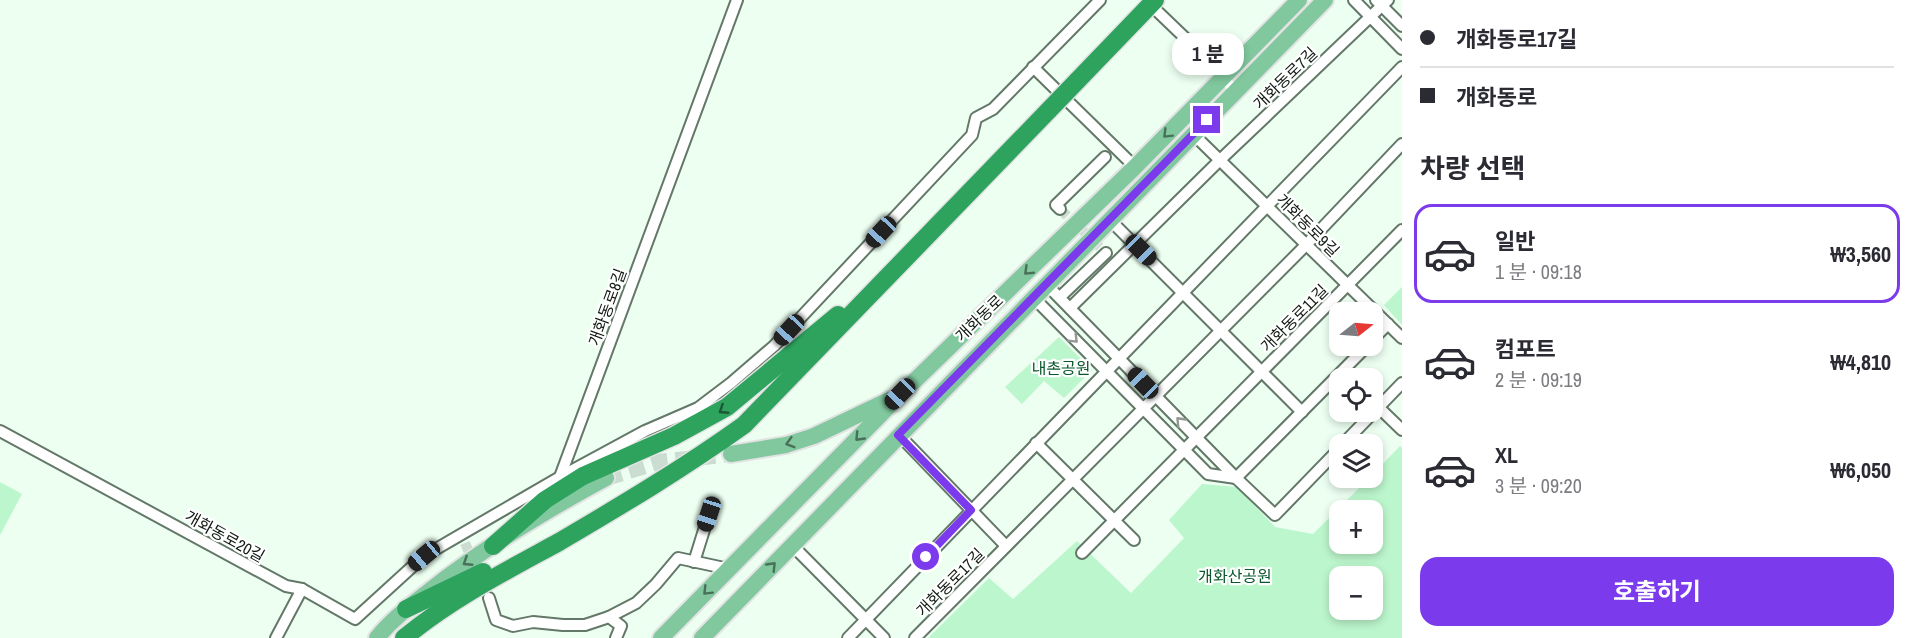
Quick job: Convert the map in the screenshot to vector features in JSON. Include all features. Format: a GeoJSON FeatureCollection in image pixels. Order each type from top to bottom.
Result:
{"type":"FeatureCollection","features":[{"type":"Feature","properties":{"kind":"highway"},"geometry":{"type":"LineString","coordinates":[[404,638],[460,598],[693,462],[744,425],[1123,27],[1143,0]]}},
{"type":"Feature","properties":{"kind":"highway"},"geometry":{"type":"LineString","coordinates":[[1123,27],[1156,6]]}},
{"type":"Feature","properties":{"kind":"highway"},"geometry":{"type":"LineString","coordinates":[[406,609],[490,568],[633,489],[692,453],[739,416],[1046,107]]}},
{"type":"Feature","properties":{"kind":"highway"},"geometry":{"type":"LineString","coordinates":[[493,546],[545,500],[583,476],[674,436],[728,407],[849,306]]}},
{"type":"Feature","properties":{"kind":"main road","name":"개화동로"},"geometry":{"type":"LineString","coordinates":[[661,638],[900,394],[1135,167],[1299,0]]}},
{"type":"Feature","properties":{"kind":"main road","name":"개화동로"},"geometry":{"type":"LineString","coordinates":[[702,638],[1325,0]]}},
{"type":"Feature","properties":{"kind":"main road"},"geometry":{"type":"LineString","coordinates":[[1282,46],[1277,46],[1275,42],[1289,23],[1287,13]]}},
{"type":"Feature","properties":{"kind":"main road"},"geometry":{"type":"LineString","coordinates":[[731,454],[786,445],[814,436],[900,394]]}},
{"type":"Feature","properties":{"kind":"main road"},"geometry":{"type":"LineString","coordinates":[[377,638],[406,609],[458,568],[606,478]]}},
{"type":"Feature","properties":{"kind":"street","name":"개화동로8길"},"geometry":{"type":"LineString","coordinates":[[560,477],[737,0]]}},
{"type":"Feature","properties":{"kind":"street"},"geometry":{"type":"LineString","coordinates":[[560,477],[645,431],[698,408],[774,346],[972,135],[976,118],[993,109],[1100,0]]}},
{"type":"Feature","properties":{"kind":"street"},"geometry":{"type":"LineString","coordinates":[[1354,0],[1402,49]]}},
{"type":"Feature","properties":{"kind":"street","name":"개화동로7길"},"geometry":{"type":"LineString","coordinates":[[1220,160],[1370,17],[1382,2],[1402,26]]}},
{"type":"Feature","properties":{"kind":"street"},"geometry":{"type":"LineString","coordinates":[[1156,6],[1235,91]]}},
{"type":"Feature","properties":{"kind":"street"},"geometry":{"type":"LineString","coordinates":[[1033,67],[1135,167]]}},
{"type":"Feature","properties":{"kind":"street"},"geometry":{"type":"LineString","coordinates":[[1183,293],[1402,67]]}},
{"type":"Feature","properties":{"kind":"street","name":"개화동로9길"},"geometry":{"type":"LineString","coordinates":[[1193,134],[1402,338]]}},
{"type":"Feature","properties":{"kind":"street"},"geometry":{"type":"LineString","coordinates":[[1221,330],[1402,144]]}},
{"type":"Feature","properties":{"kind":"street"},"geometry":{"type":"LineString","coordinates":[[1060,209],[1056,205],[1105,157]]}},
{"type":"Feature","properties":{"kind":"street"},"geometry":{"type":"LineString","coordinates":[[1070,308],[1220,160]]}},
{"type":"Feature","properties":{"kind":"street","name":"개화동로11길"},"geometry":{"type":"LineString","coordinates":[[1109,219],[1302,412]]}},
{"type":"Feature","properties":{"kind":"street"},"geometry":{"type":"LineString","coordinates":[[1347,285],[1402,230]]}},
{"type":"Feature","properties":{"kind":"street"},"geometry":{"type":"LineString","coordinates":[[1060,297],[1106,253]]}},
{"type":"Feature","properties":{"kind":"street"},"geometry":{"type":"LineString","coordinates":[[1046,284],[1236,478],[1275,514],[1329,459]]}},
{"type":"Feature","properties":{"kind":"street","name":"개화동로11길"},"geometry":{"type":"LineString","coordinates":[[1262,372],[1347,285]]}},
{"type":"Feature","properties":{"kind":"street","name":"개화동로17길"},"geometry":{"type":"LineString","coordinates":[[848,638],[1183,293]]}},
{"type":"Feature","properties":{"kind":"street"},"geometry":{"type":"LineString","coordinates":[[1033,297],[1208,474],[1236,478]]}},
{"type":"Feature","properties":{"kind":"street"},"geometry":{"type":"LineString","coordinates":[[1383,329],[1388,324]]}},
{"type":"Feature","properties":{"kind":"street","name":"개화동로17길"},"geometry":{"type":"LineString","coordinates":[[915,638],[1221,330]]}},
{"type":"Feature","properties":{"kind":"street"},"geometry":{"type":"LineString","coordinates":[[1083,553],[1262,372]]}},
{"type":"Feature","properties":{"kind":"street"},"geometry":{"type":"LineString","coordinates":[[1383,398],[1402,383]]}},
{"type":"Feature","properties":{"kind":"street"},"geometry":{"type":"LineString","coordinates":[[1236,478],[1302,412],[1329,389]]}},
{"type":"Feature","properties":{"kind":"street"},"geometry":{"type":"LineString","coordinates":[[1383,411],[1402,430]]}},
{"type":"Feature","properties":{"kind":"street"},"geometry":{"type":"LineString","coordinates":[[1351,434],[1361,422]]}},
{"type":"Feature","properties":{"kind":"street","name":"개화동로20길"},"geometry":{"type":"LineString","coordinates":[[0,431],[286,586],[302,589],[355,619],[424,556],[463,538],[560,477]]}},
{"type":"Feature","properties":{"kind":"street"},"geometry":{"type":"LineString","coordinates":[[898,435],[1006,546]]}},
{"type":"Feature","properties":{"kind":"street"},"geometry":{"type":"LineString","coordinates":[[1036,443],[1134,540]]}},
{"type":"Feature","properties":{"kind":"street"},"geometry":{"type":"LineString","coordinates":[[694,562],[709,514]]}},
{"type":"Feature","properties":{"kind":"street"},"geometry":{"type":"LineString","coordinates":[[792,545],[867,618],[884,638]]}},
{"type":"Feature","properties":{"kind":"street"},"geometry":{"type":"LineString","coordinates":[[489,598],[496,620],[513,626],[533,622],[585,625],[609,617],[636,603],[678,558],[729,569]]}},
{"type":"Feature","properties":{"kind":"street"},"geometry":{"type":"LineString","coordinates":[[276,638],[302,589]]}},
{"type":"Feature","properties":{"kind":"street"},"geometry":{"type":"LineString","coordinates":[[609,617],[621,626],[616,638]]}},
{"type":"Feature","properties":{"kind":"green space"},"geometry":{"type":"Polygon","coordinates":[[[1402,287],[1402,325],[1384,305],[1402,287]]]}},
{"type":"Feature","properties":{"kind":"green space","name":"내촌공원"},"geometry":{"type":"Polygon","coordinates":[[[1059,337],[1092,370],[1064,398],[1044,381],[1022,404],[1005,387],[1059,337]]]}},
{"type":"Feature","properties":{"kind":"green space","name":"개화산공원"},"geometry":{"type":"Polygon","coordinates":[[[1400,446],[1402,448],[1402,638],[928,638],[989,578],[1013,599],[1077,541],[1131,593],[1184,538],[1169,520],[1202,484],[1237,487],[1275,527],[1313,534],[1329,518],[1329,554],[1383,554],[1383,500],[1347,500],[1359,488],[1383,488],[1383,464],[1400,446]]]}},
{"type":"Feature","properties":{"kind":"green space"},"geometry":{"type":"Polygon","coordinates":[[[0,482],[22,494],[0,535],[0,482]]]}},
{"type":"Feature","properties":{"kind":"tunnel"},"geometry":{"type":"LineString","coordinates":[[1060,209],[1106,253]]}},
{"type":"Feature","properties":{"kind":"tunnel"},"geometry":{"type":"LineString","coordinates":[[606,478],[658,462],[731,454]]}},
{"type":"Feature","properties":{"kind":"tunnel"},"geometry":{"type":"LineString","coordinates":[[465,543],[474,564]]}},
{"type":"Feature","properties":{"kind":"route"},"geometry":{"type":"LineString","coordinates":[[926,557],[971,510],[898,435],[1207,120]]}}]}
